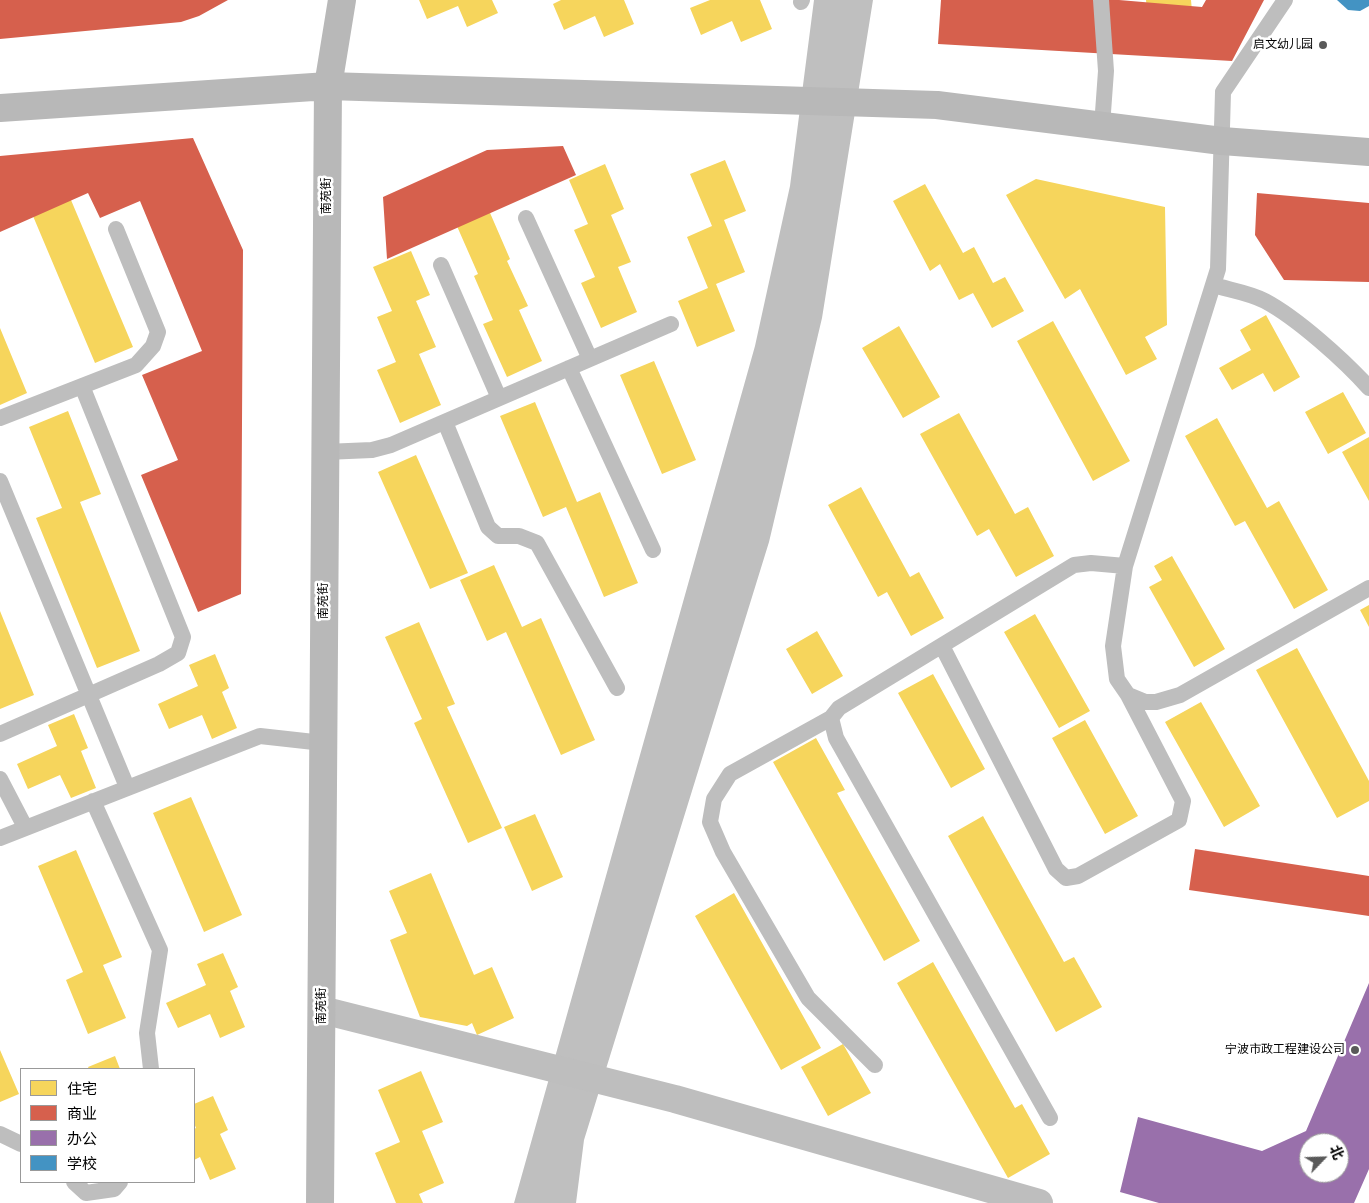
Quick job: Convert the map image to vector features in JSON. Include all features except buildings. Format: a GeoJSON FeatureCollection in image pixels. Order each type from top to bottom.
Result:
{"type":"FeatureCollection","features":[{"type":"Feature","properties":{"kind":"street","name":"南苑街"},"geometry":{"type":"LineString","coordinates":[[320,1203],[328,86],[342,0]]}},
{"type":"Feature","properties":{"kind":"street"},"geometry":{"type":"LineString","coordinates":[[0,108],[328,86],[937,105],[1222,141],[1369,152]]}},
{"type":"Feature","properties":{"kind":"street"},"geometry":{"type":"LineString","coordinates":[[322,1010],[674,1099],[1039,1203]]}},
{"type":"Feature","properties":{"kind":"lane"},"geometry":{"type":"LineString","coordinates":[[1101,0],[1106,71],[1102,126]]}},
{"type":"Feature","properties":{"kind":"lane"},"geometry":{"type":"LineString","coordinates":[[942,646],[1056,869],[1066,878],[1078,876],[1179,820],[1183,800],[1128,695],[1117,679],[1113,646],[1125,566],[1218,269],[1223,92],[1286,0]]}},
{"type":"Feature","properties":{"kind":"lane"},"geometry":{"type":"LineString","coordinates":[[526,218],[590,359]]}},
{"type":"Feature","properties":{"kind":"lane"},"geometry":{"type":"LineString","coordinates":[[0,418],[136,365],[153,346],[158,332],[116,229]]}},
{"type":"Feature","properties":{"kind":"lane"},"geometry":{"type":"LineString","coordinates":[[441,264],[499,398]]}},
{"type":"Feature","properties":{"kind":"lane"},"geometry":{"type":"LineString","coordinates":[[1213,285],[1264,300],[1354,372],[1369,388]]}},
{"type":"Feature","properties":{"kind":"lane"},"geometry":{"type":"LineString","coordinates":[[325,452],[378,448],[445,422],[671,324]]}},
{"type":"Feature","properties":{"kind":"lane"},"geometry":{"type":"LineString","coordinates":[[569,368],[653,550]]}},
{"type":"Feature","properties":{"kind":"lane"},"geometry":{"type":"LineString","coordinates":[[0,734],[178,653],[184,637],[82,386]]}},
{"type":"Feature","properties":{"kind":"lane"},"geometry":{"type":"LineString","coordinates":[[445,422],[488,527],[498,536],[519,536],[538,543],[617,688]]}},
{"type":"Feature","properties":{"kind":"lane"},"geometry":{"type":"LineString","coordinates":[[0,481],[127,787]]}},
{"type":"Feature","properties":{"kind":"lane"},"geometry":{"type":"LineString","coordinates":[[875,1065],[808,998],[723,852],[710,822],[714,799],[730,774],[831,718],[839,708],[1074,565],[1091,563],[1125,566]]}},
{"type":"Feature","properties":{"kind":"lane"},"geometry":{"type":"LineString","coordinates":[[1128,695],[1145,702],[1156,702],[1180,695],[1369,588]]}},
{"type":"Feature","properties":{"kind":"lane"},"geometry":{"type":"LineString","coordinates":[[831,718],[836,738],[1050,1118]]}},
{"type":"Feature","properties":{"kind":"lane"},"geometry":{"type":"LineString","coordinates":[[0,838],[260,736],[323,743]]}},
{"type":"Feature","properties":{"kind":"lane"},"geometry":{"type":"LineString","coordinates":[[0,779],[25,827]]}},
{"type":"Feature","properties":{"kind":"lane"},"geometry":{"type":"LineString","coordinates":[[93,801],[160,950],[147,1033],[151,1068]]}},
{"type":"Feature","properties":{"kind":"lane"},"geometry":{"type":"LineString","coordinates":[[0,1134],[20,1144]]}},
{"type":"Feature","properties":{"kind":"lane"},"geometry":{"type":"LineString","coordinates":[[75,1183],[86,1193],[114,1189],[119,1183]]}},
{"type":"Feature","properties":{"kind":"shaded area"},"geometry":{"type":"Polygon","coordinates":[[[814,0],[873,0],[822,318],[769,542],[584,1140],[576,1203],[514,1203],[755,346],[790,186],[814,0]]]}},
{"type":"Feature","properties":{"kind":"place","name":"启文幼儿园"},"geometry":{"type":"Point","coordinates":[1323,45]}},
{"type":"Feature","properties":{"kind":"place","name":"宁波市政工程建设公司"},"geometry":{"type":"Point","coordinates":[1355,1050]}}]}
